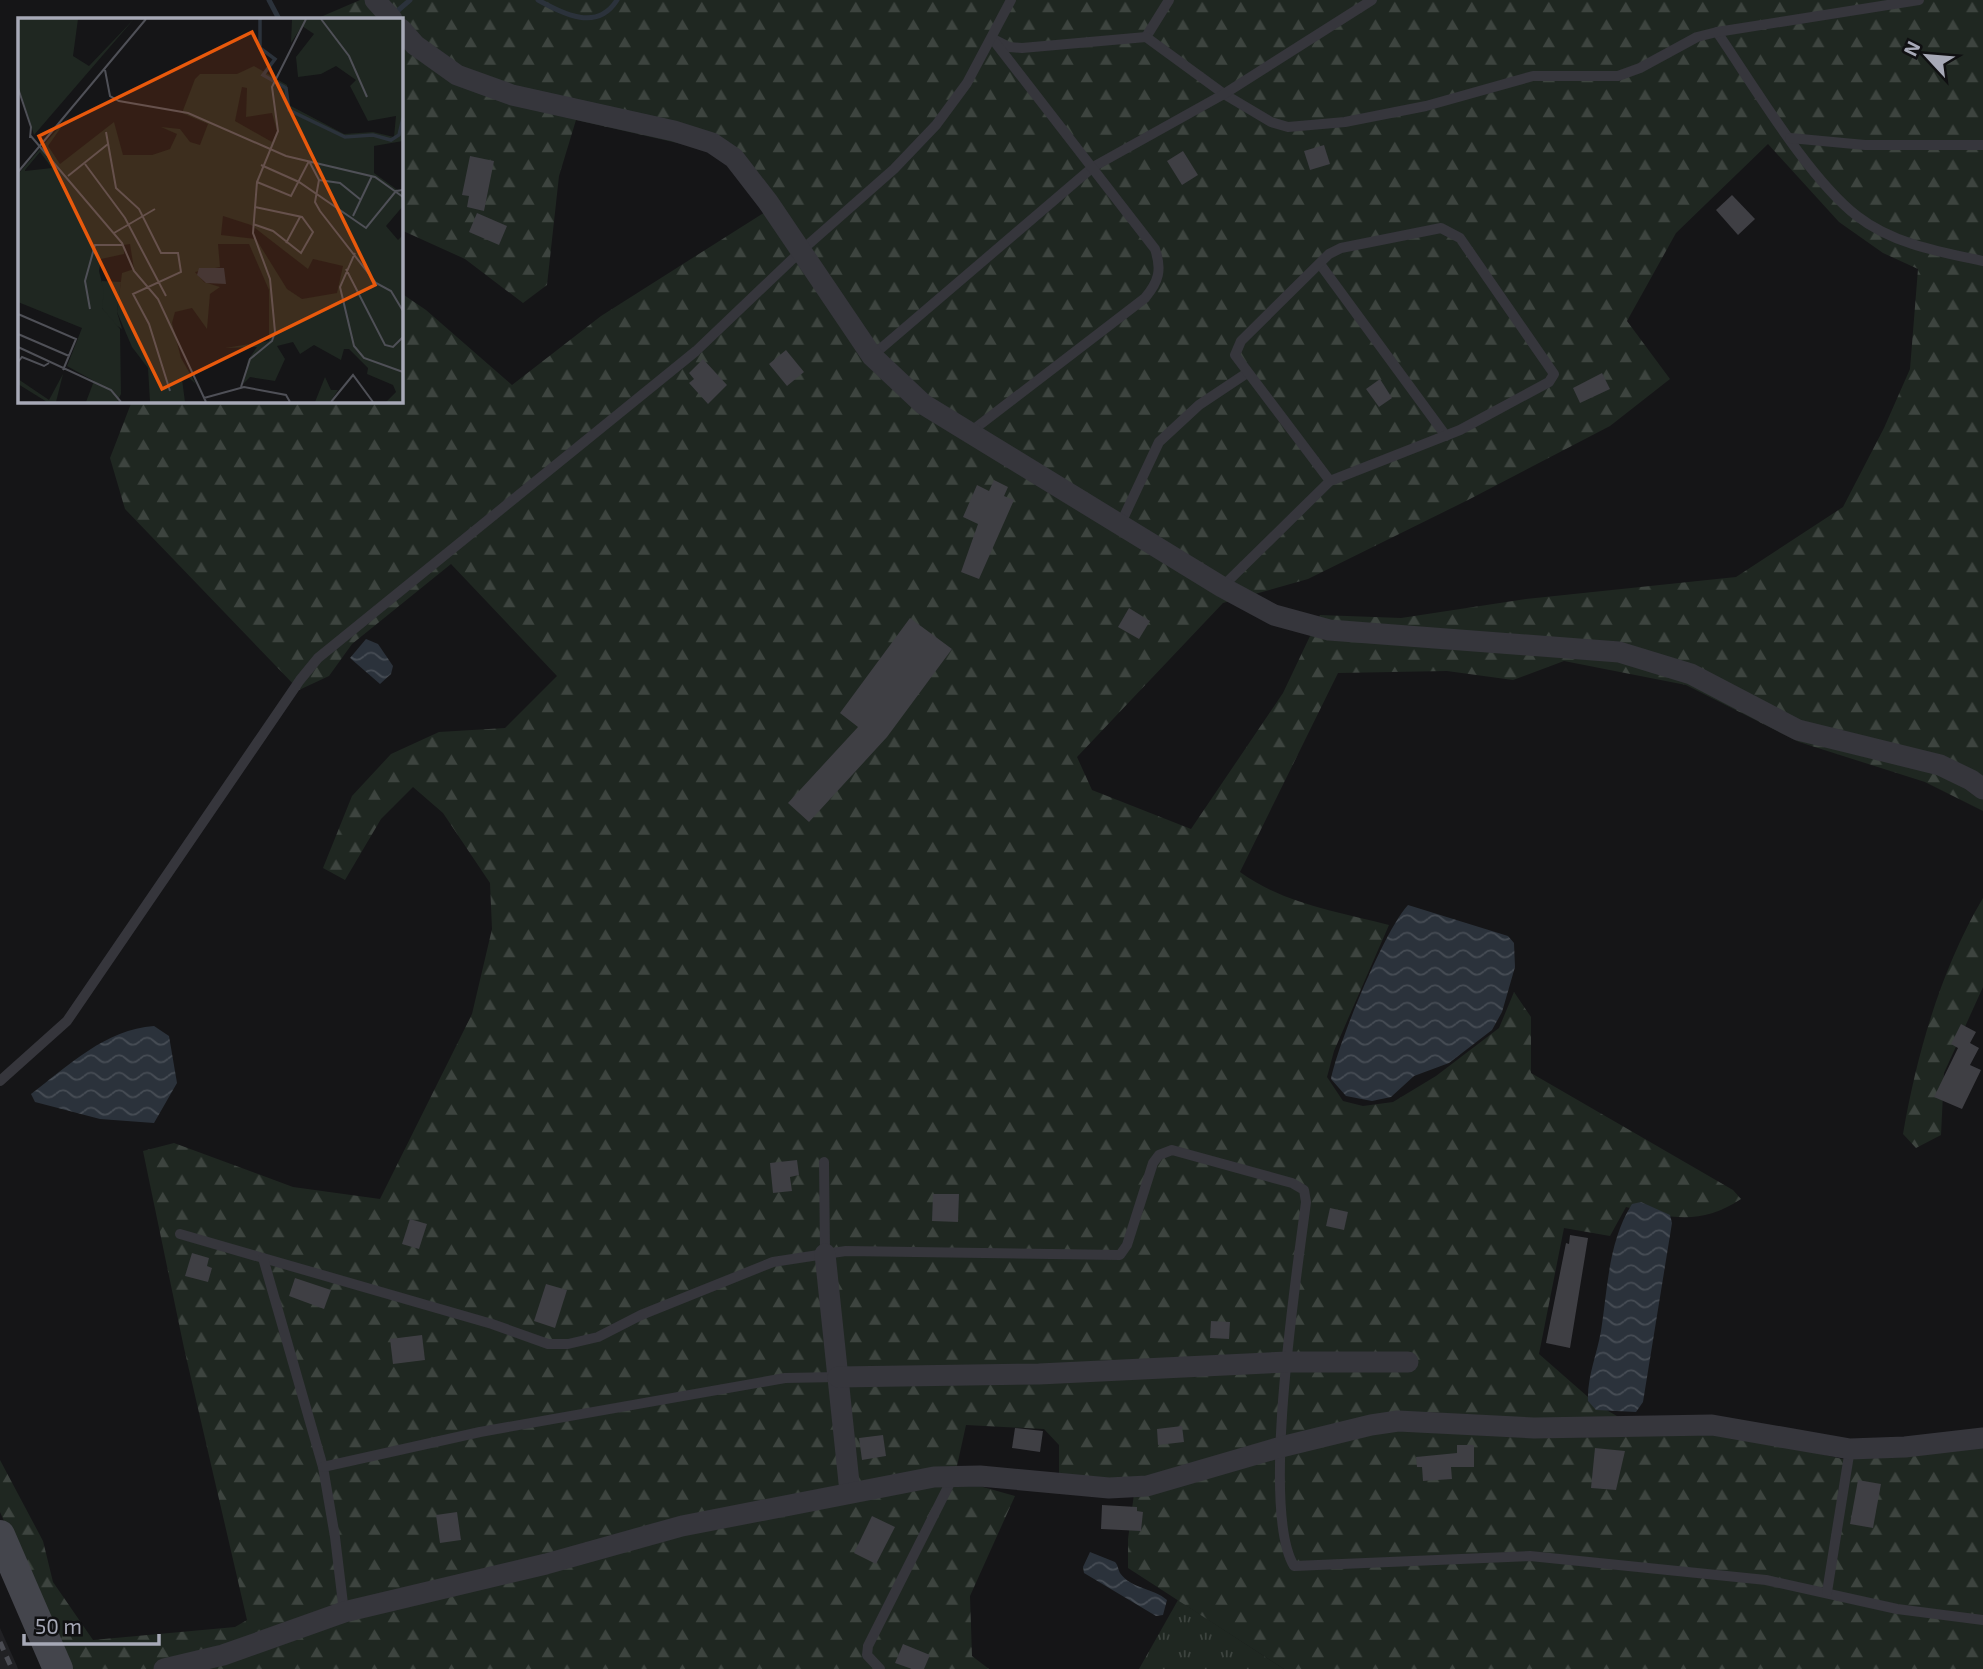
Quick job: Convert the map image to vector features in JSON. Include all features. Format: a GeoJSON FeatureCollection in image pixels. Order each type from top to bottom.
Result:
{"type":"FeatureCollection","features":[{"type":"Feature","properties":{"kind":"main road"},"geometry":{"type":"LineString","coordinates":[[0,1535],[58,1669]]}},
{"type":"Feature","properties":{"kind":"street"},"geometry":{"type":"LineString","coordinates":[[375,0],[391,18]]}},
{"type":"Feature","properties":{"kind":"street"},"geometry":{"type":"LineString","coordinates":[[402,30],[415,45],[457,75],[512,95],[674,131],[712,143],[734,158],[802,250],[872,356],[923,404],[1222,587],[1274,615],[1329,630],[1619,652],[1691,674],[1798,730],[1940,765],[1983,789]]}},
{"type":"Feature","properties":{"kind":"street"},"geometry":{"type":"LineString","coordinates":[[825,1254],[850,1492]]}},
{"type":"Feature","properties":{"kind":"street"},"geometry":{"type":"LineString","coordinates":[[838,1377],[1039,1374],[1287,1362],[1408,1362]]}},
{"type":"Feature","properties":{"kind":"street"},"geometry":{"type":"LineString","coordinates":[[164,1669],[223,1655],[344,1612],[546,1564],[682,1526],[850,1492],[954,1476],[1109,1488],[1147,1486],[1371,1424],[1420,1421],[1534,1428],[1712,1425],[1850,1449],[1905,1447],[1983,1438]]}},
{"type":"Feature","properties":{"kind":"lane"},"geometry":{"type":"LineString","coordinates":[[0,1081],[67,1021],[300,680],[318,658],[696,351],[802,250],[894,169],[936,125],[967,83],[993,39],[1011,0]]}},
{"type":"Feature","properties":{"kind":"lane"},"geometry":{"type":"LineString","coordinates":[[1146,37],[1170,0]]}},
{"type":"Feature","properties":{"kind":"lane"},"geometry":{"type":"LineString","coordinates":[[872,356],[1093,167],[1224,94],[1372,0]]}},
{"type":"Feature","properties":{"kind":"lane"},"geometry":{"type":"LineString","coordinates":[[993,39],[1009,47],[1022,48],[1146,37],[1224,94],[1271,122],[1288,127],[1345,122],[1426,106],[1532,76],[1618,76],[1697,37],[1919,0]]}},
{"type":"Feature","properties":{"kind":"lane"},"geometry":{"type":"LineString","coordinates":[[1717,32],[1790,138],[1828,188],[1857,217],[1885,233],[1924,249],[1983,261]]}},
{"type":"Feature","properties":{"kind":"lane"},"geometry":{"type":"LineString","coordinates":[[969,433],[1145,298],[1158,282],[1160,264],[1156,249],[993,39]]}},
{"type":"Feature","properties":{"kind":"lane"},"geometry":{"type":"LineString","coordinates":[[1790,138],[1865,145],[1983,145]]}},
{"type":"Feature","properties":{"kind":"lane"},"geometry":{"type":"LineString","coordinates":[[1222,587],[1330,481],[1446,436],[1549,382],[1555,374],[1460,238],[1441,228],[1341,248],[1329,254],[1241,341],[1235,355],[1330,481]]}},
{"type":"Feature","properties":{"kind":"lane"},"geometry":{"type":"LineString","coordinates":[[1320,264],[1446,436]]}},
{"type":"Feature","properties":{"kind":"lane"},"geometry":{"type":"LineString","coordinates":[[1119,525],[1159,442],[1199,405],[1247,373]]}},
{"type":"Feature","properties":{"kind":"lane"},"geometry":{"type":"LineString","coordinates":[[180,1234],[492,1324],[548,1344],[568,1344],[598,1337],[641,1315],[773,1262],[846,1251],[1120,1255],[1126,1245],[1153,1163],[1159,1155],[1172,1150],[1292,1183],[1304,1190],[1306,1202],[1287,1362],[1281,1447],[1284,1536],[1294,1566],[1530,1556],[1707,1573],[1827,1592],[1898,1609],[1983,1620]]}},
{"type":"Feature","properties":{"kind":"lane"},"geometry":{"type":"LineString","coordinates":[[824,1162],[825,1254]]}},
{"type":"Feature","properties":{"kind":"lane"},"geometry":{"type":"LineString","coordinates":[[264,1258],[323,1467],[344,1612]]}},
{"type":"Feature","properties":{"kind":"lane"},"geometry":{"type":"LineString","coordinates":[[323,1467],[480,1432],[771,1380],[838,1377]]}},
{"type":"Feature","properties":{"kind":"lane"},"geometry":{"type":"LineString","coordinates":[[1827,1592],[1850,1449]]}},
{"type":"Feature","properties":{"kind":"lane"},"geometry":{"type":"LineString","coordinates":[[880,1669],[867,1655],[868,1646],[954,1476]]}},
{"type":"Feature","properties":{"kind":"shaded area"},"geometry":{"type":"Polygon","coordinates":[[[0,1628],[17,1666],[18,1669],[0,1669],[0,1628]]]}},
{"type":"Feature","properties":{"kind":"green space"},"geometry":{"type":"Polygon","coordinates":[[[360,0],[1983,0],[1983,811],[1925,782],[1799,742],[1686,685],[1564,661],[1513,680],[1447,671],[1338,673],[1240,872],[1256,883],[1292,899],[1389,925],[1334,1051],[1327,1077],[1343,1101],[1363,1106],[1393,1102],[1436,1076],[1499,1028],[1514,992],[1531,1017],[1531,1073],[1733,1190],[1741,1199],[1712,1213],[1685,1217],[1626,1207],[1610,1236],[1564,1228],[1539,1354],[1596,1404],[1650,1435],[1735,1435],[1847,1460],[1983,1443],[1983,1669],[1284,1669],[1128,1568],[1128,1539],[1136,1479],[1059,1476],[1059,1445],[1044,1429],[966,1425],[957,1466],[983,1487],[1015,1496],[970,1596],[972,1656],[989,1669],[70,1669],[0,1512],[0,1460],[43,1541],[53,1582],[93,1640],[235,1627],[247,1620],[184,1348],[143,1151],[174,1143],[293,1187],[380,1199],[472,1014],[492,929],[490,883],[443,813],[413,787],[381,819],[345,880],[323,868],[352,796],[391,754],[439,732],[505,728],[557,676],[451,564],[352,644],[329,676],[299,690],[125,509],[110,458],[132,402],[402,402],[402,294],[426,310],[512,385],[601,316],[765,212],[728,165],[708,150],[576,120],[559,176],[547,285],[523,303],[465,259],[402,230],[402,18],[318,18],[360,0]],[[1768,144],[1676,233],[1627,321],[1670,379],[1610,426],[1468,500],[1308,579],[1223,603],[1077,757],[1092,790],[1191,829],[1283,693],[1320,615],[1401,618],[1526,599],[1736,577],[1843,507],[1884,428],[1910,369],[1918,269],[1883,253],[1839,222],[1768,144]]]}},
{"type":"Feature","properties":{"kind":"green space"},"geometry":{"type":"Polygon","coordinates":[[[1983,898],[1983,987],[1944,1073],[1941,1135],[1916,1148],[1903,1134],[1923,1042],[1955,953],[1983,898]]]}},
{"type":"Feature","properties":{"kind":"green space"},"geometry":{"type":"Polygon","coordinates":[[[1178,1600],[1284,1669],[1139,1669],[1178,1600]]]}},
{"type":"Feature","properties":{"kind":"water"},"geometry":{"type":"Polygon","coordinates":[[[366,639],[378,644],[393,666],[391,674],[380,684],[350,658],[366,639]]]}},
{"type":"Feature","properties":{"kind":"water"},"geometry":{"type":"Polygon","coordinates":[[[1408,905],[1508,936],[1514,943],[1515,967],[1502,1012],[1492,1030],[1449,1063],[1414,1076],[1391,1097],[1372,1101],[1346,1096],[1331,1079],[1335,1062],[1375,962],[1398,918],[1408,905]]]}},
{"type":"Feature","properties":{"kind":"water"},"geometry":{"type":"Polygon","coordinates":[[[154,1026],[169,1036],[177,1083],[154,1123],[100,1119],[35,1102],[31,1094],[88,1051],[120,1034],[154,1026]]]}},
{"type":"Feature","properties":{"kind":"water"},"geometry":{"type":"Polygon","coordinates":[[[1641,1202],[1670,1215],[1672,1223],[1643,1402],[1636,1412],[1596,1410],[1588,1401],[1589,1383],[1601,1331],[1613,1249],[1632,1204],[1641,1202]]]}},
{"type":"Feature","properties":{"kind":"water"},"geometry":{"type":"Polygon","coordinates":[[[1090,1552],[1115,1562],[1120,1573],[1130,1582],[1167,1600],[1163,1615],[1156,1616],[1084,1573],[1083,1567],[1090,1552]]]}},
{"type":"Feature","properties":{"kind":"building"},"geometry":{"type":"Polygon","coordinates":[[[1324,145],[1330,164],[1310,170],[1304,151],[1324,145]]]}},
{"type":"Feature","properties":{"kind":"building"},"geometry":{"type":"Polygon","coordinates":[[[1183,151],[1198,175],[1182,185],[1167,161],[1183,151]]]}},
{"type":"Feature","properties":{"kind":"building"},"geometry":{"type":"Polygon","coordinates":[[[470,156],[494,161],[484,211],[467,207],[469,196],[462,195],[470,156]]]}},
{"type":"Feature","properties":{"kind":"building"},"geometry":{"type":"Polygon","coordinates":[[[1732,195],[1755,219],[1738,235],[1716,210],[1732,195]]]}},
{"type":"Feature","properties":{"kind":"building"},"geometry":{"type":"Polygon","coordinates":[[[477,213],[507,226],[499,245],[469,232],[477,213]]]}},
{"type":"Feature","properties":{"kind":"building"},"geometry":{"type":"Polygon","coordinates":[[[786,350],[804,372],[787,386],[769,364],[786,350]]]}},
{"type":"Feature","properties":{"kind":"building"},"geometry":{"type":"Polygon","coordinates":[[[703,359],[727,385],[708,404],[689,383],[694,379],[689,373],[703,359]]]}},
{"type":"Feature","properties":{"kind":"building"},"geometry":{"type":"Polygon","coordinates":[[[1602,373],[1610,389],[1580,403],[1573,388],[1602,373]]]}},
{"type":"Feature","properties":{"kind":"building"},"geometry":{"type":"Polygon","coordinates":[[[1380,379],[1392,398],[1379,407],[1366,389],[1380,379]]]}},
{"type":"Feature","properties":{"kind":"building"},"geometry":{"type":"Polygon","coordinates":[[[994,480],[1008,487],[1004,496],[1014,500],[979,579],[961,572],[978,524],[963,517],[977,485],[989,491],[994,480]]]}},
{"type":"Feature","properties":{"kind":"building"},"geometry":{"type":"Polygon","coordinates":[[[1129,608],[1150,621],[1139,639],[1118,627],[1129,608]]]}},
{"type":"Feature","properties":{"kind":"building"},"geometry":{"type":"Polygon","coordinates":[[[910,618],[952,649],[887,737],[809,822],[788,803],[858,727],[840,713],[910,618]]]}},
{"type":"Feature","properties":{"kind":"building"},"geometry":{"type":"Polygon","coordinates":[[[1961,1024],[1976,1032],[1970,1043],[1979,1048],[1970,1065],[1981,1070],[1962,1109],[1934,1097],[1958,1048],[1951,1044],[1961,1024]]]}},
{"type":"Feature","properties":{"kind":"building"},"geometry":{"type":"Polygon","coordinates":[[[797,1160],[799,1175],[790,1177],[792,1191],[773,1193],[770,1163],[797,1160]]]}},
{"type":"Feature","properties":{"kind":"building"},"geometry":{"type":"Polygon","coordinates":[[[933,1194],[959,1194],[958,1222],[932,1221],[933,1194]]]}},
{"type":"Feature","properties":{"kind":"building"},"geometry":{"type":"Polygon","coordinates":[[[1330,1208],[1348,1212],[1344,1230],[1326,1226],[1330,1208]]]}},
{"type":"Feature","properties":{"kind":"building"},"geometry":{"type":"Polygon","coordinates":[[[410,1219],[427,1224],[419,1249],[402,1244],[410,1219]]]}},
{"type":"Feature","properties":{"kind":"building"},"geometry":{"type":"Polygon","coordinates":[[[1570,1235],[1588,1238],[1570,1348],[1546,1343],[1566,1243],[1569,1244],[1570,1235]]]}},
{"type":"Feature","properties":{"kind":"building"},"geometry":{"type":"Polygon","coordinates":[[[192,1253],[209,1258],[207,1266],[212,1268],[208,1282],[185,1276],[192,1253]]]}},
{"type":"Feature","properties":{"kind":"building"},"geometry":{"type":"Polygon","coordinates":[[[295,1278],[331,1290],[324,1309],[289,1296],[295,1278]]]}},
{"type":"Feature","properties":{"kind":"building"},"geometry":{"type":"Polygon","coordinates":[[[546,1284],[567,1290],[555,1328],[534,1321],[546,1284]]]}},
{"type":"Feature","properties":{"kind":"building"},"geometry":{"type":"Polygon","coordinates":[[[1211,1321],[1230,1322],[1229,1339],[1210,1338],[1211,1321]]]}},
{"type":"Feature","properties":{"kind":"building"},"geometry":{"type":"Polygon","coordinates":[[[422,1335],[425,1360],[393,1364],[390,1339],[422,1335]]]}},
{"type":"Feature","properties":{"kind":"building"},"geometry":{"type":"Polygon","coordinates":[[[1182,1426],[1184,1442],[1158,1445],[1157,1429],[1182,1426]]]}},
{"type":"Feature","properties":{"kind":"building"},"geometry":{"type":"Polygon","coordinates":[[[1015,1428],[1043,1431],[1040,1452],[1012,1448],[1015,1428]]]}},
{"type":"Feature","properties":{"kind":"building"},"geometry":{"type":"Polygon","coordinates":[[[883,1435],[886,1456],[862,1460],[859,1438],[883,1435]]]}},
{"type":"Feature","properties":{"kind":"building"},"geometry":{"type":"Polygon","coordinates":[[[1457,1445],[1474,1445],[1474,1467],[1451,1467],[1452,1479],[1423,1481],[1422,1467],[1417,1467],[1416,1457],[1457,1453],[1457,1445]]]}},
{"type":"Feature","properties":{"kind":"building"},"geometry":{"type":"Polygon","coordinates":[[[1595,1448],[1625,1451],[1616,1490],[1591,1488],[1595,1448]]]}},
{"type":"Feature","properties":{"kind":"building"},"geometry":{"type":"Polygon","coordinates":[[[1858,1480],[1881,1484],[1873,1528],[1850,1524],[1858,1480]]]}},
{"type":"Feature","properties":{"kind":"building"},"geometry":{"type":"Polygon","coordinates":[[[1102,1505],[1137,1507],[1137,1511],[1143,1512],[1141,1531],[1101,1529],[1102,1505]]]}},
{"type":"Feature","properties":{"kind":"building"},"geometry":{"type":"Polygon","coordinates":[[[457,1512],[461,1540],[440,1543],[436,1515],[457,1512]]]}},
{"type":"Feature","properties":{"kind":"building"},"geometry":{"type":"Polygon","coordinates":[[[872,1516],[895,1527],[876,1564],[854,1553],[872,1516]]]}},
{"type":"Feature","properties":{"kind":"building"},"geometry":{"type":"Polygon","coordinates":[[[903,1644],[930,1655],[924,1669],[912,1669],[895,1663],[903,1644]]]}},
{"type":"Feature","properties":{"kind":"waterway"},"geometry":{"type":"LineString","coordinates":[[269,0],[278,18]]}},
{"type":"Feature","properties":{"kind":"waterway"},"geometry":{"type":"LineString","coordinates":[[395,13],[410,0]]}},
{"type":"Feature","properties":{"kind":"waterway"},"geometry":{"type":"LineString","coordinates":[[538,0],[569,15],[590,18],[609,10],[617,0]]}},
{"type":"Feature","properties":{"kind":"railway"},"geometry":{"type":"LineString","coordinates":[[0,1642],[12,1669]]}}]}
